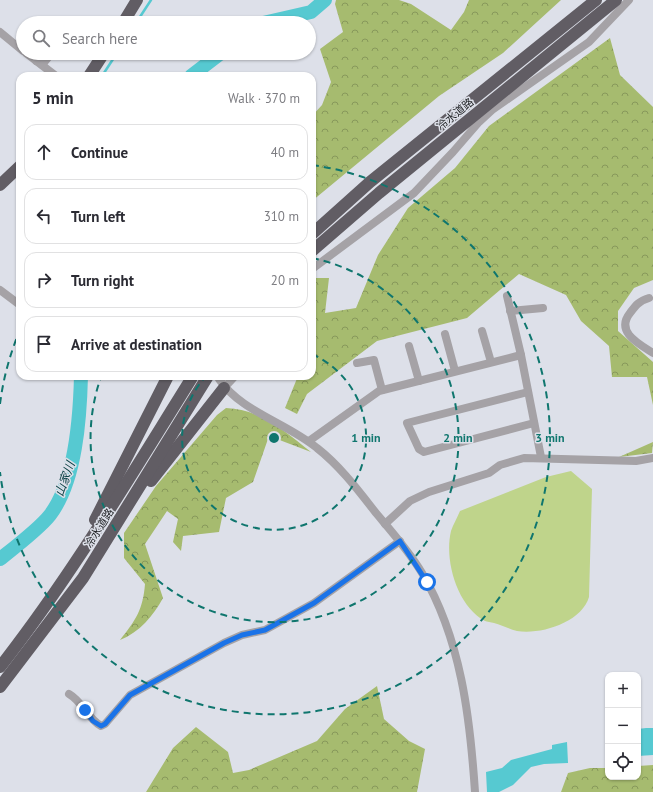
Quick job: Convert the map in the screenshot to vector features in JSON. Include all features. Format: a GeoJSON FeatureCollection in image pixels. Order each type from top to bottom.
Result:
{"type":"FeatureCollection","features":[{"type":"Feature","properties":{"kind":"highway"},"geometry":{"type":"LineString","coordinates":[[127,16],[137,0]]}},
{"type":"Feature","properties":{"kind":"highway","name":"冷水道路"},"geometry":{"type":"LineString","coordinates":[[316,230],[370,182],[596,0]]}},
{"type":"Feature","properties":{"kind":"highway","name":"冷水道路"},"geometry":{"type":"LineString","coordinates":[[316,248],[379,193],[616,0]]}},
{"type":"Feature","properties":{"kind":"highway"},"geometry":{"type":"LineString","coordinates":[[92,72],[99,60]]}},
{"type":"Feature","properties":{"kind":"highway"},"geometry":{"type":"LineString","coordinates":[[0,186],[16,170]]}},
{"type":"Feature","properties":{"kind":"highway"},"geometry":{"type":"LineString","coordinates":[[72,568],[166,380]]}},
{"type":"Feature","properties":{"kind":"highway","name":"冷水道路"},"geometry":{"type":"LineString","coordinates":[[0,667],[39,617],[72,568],[191,380]]}},
{"type":"Feature","properties":{"kind":"highway"},"geometry":{"type":"LineString","coordinates":[[104,545],[175,449],[217,381]]}},
{"type":"Feature","properties":{"kind":"highway","name":"冷水道路"},"geometry":{"type":"LineString","coordinates":[[0,687],[83,578],[217,381]]}},
{"type":"Feature","properties":{"kind":"street"},"geometry":{"type":"LineString","coordinates":[[316,265],[414,192],[492,110],[589,42],[629,0]]}},
{"type":"Feature","properties":{"kind":"street"},"geometry":{"type":"LineString","coordinates":[[0,32],[16,45]]}},
{"type":"Feature","properties":{"kind":"street"},"geometry":{"type":"LineString","coordinates":[[35,60],[51,72]]}},
{"type":"Feature","properties":{"kind":"street"},"geometry":{"type":"LineString","coordinates":[[39,63],[43,60]]}},
{"type":"Feature","properties":{"kind":"street"},"geometry":{"type":"LineString","coordinates":[[0,290],[16,302]]}},
{"type":"Feature","properties":{"kind":"street"},"geometry":{"type":"LineString","coordinates":[[506,296],[521,355],[541,457]]}},
{"type":"Feature","properties":{"kind":"street"},"geometry":{"type":"LineString","coordinates":[[649,298],[639,302],[626,318],[625,323],[627,333],[632,340],[653,353]]}},
{"type":"Feature","properties":{"kind":"street"},"geometry":{"type":"LineString","coordinates":[[510,311],[543,308]]}},
{"type":"Feature","properties":{"kind":"street"},"geometry":{"type":"LineString","coordinates":[[482,331],[491,362]]}},
{"type":"Feature","properties":{"kind":"street"},"geometry":{"type":"LineString","coordinates":[[445,334],[455,371]]}},
{"type":"Feature","properties":{"kind":"street"},"geometry":{"type":"LineString","coordinates":[[409,346],[418,381]]}},
{"type":"Feature","properties":{"kind":"street"},"geometry":{"type":"LineString","coordinates":[[310,441],[382,390],[521,355]]}},
{"type":"Feature","properties":{"kind":"street"},"geometry":{"type":"LineString","coordinates":[[358,363],[374,360],[382,390]]}},
{"type":"Feature","properties":{"kind":"street"},"geometry":{"type":"LineString","coordinates":[[217,381],[248,406],[289,427],[310,441],[326,455],[400,541],[422,573],[447,626],[466,699],[475,792]]}},
{"type":"Feature","properties":{"kind":"street"},"geometry":{"type":"LineString","coordinates":[[528,392],[407,423],[419,449],[424,452],[534,424]]}},
{"type":"Feature","properties":{"kind":"street"},"geometry":{"type":"LineString","coordinates":[[386,524],[410,501],[429,492],[489,473],[500,465],[524,458],[541,457],[636,461],[653,458]]}},
{"type":"Feature","properties":{"kind":"street"},"geometry":{"type":"LineString","coordinates":[[69,694],[77,699],[93,721],[101,726],[105,724],[130,695],[224,643],[242,635],[265,630],[314,603],[400,541]]}},
{"type":"Feature","properties":{"kind":"street"},"geometry":{"type":"LineString","coordinates":[[453,649],[462,650]]}},
{"type":"Feature","properties":{"kind":"green space"},"geometry":{"type":"Polygon","coordinates":[[[336,0],[399,0],[411,4],[451,30],[464,12],[469,0],[561,0],[503,53],[439,96],[316,198],[316,112],[322,105],[331,82],[320,49],[343,32],[335,4],[336,0]]]}},
{"type":"Feature","properties":{"kind":"green space"},"geometry":{"type":"Polygon","coordinates":[[[610,38],[620,75],[653,107],[653,280],[634,288],[618,311],[618,331],[653,362],[653,405],[647,377],[612,377],[609,346],[581,321],[566,295],[519,274],[467,318],[377,341],[307,394],[297,414],[285,408],[296,380],[316,380],[316,278],[329,278],[325,313],[356,308],[378,255],[408,208],[455,168],[489,126],[610,38]]]}},
{"type":"Feature","properties":{"kind":"green space"},"geometry":{"type":"Polygon","coordinates":[[[226,408],[250,412],[261,417],[292,437],[311,452],[269,436],[253,482],[226,498],[219,532],[183,536],[181,551],[173,542],[178,519],[167,511],[145,544],[163,598],[155,611],[140,628],[134,633],[120,640],[138,614],[145,584],[124,558],[124,533],[156,486],[217,415],[226,408]]]}},
{"type":"Feature","properties":{"kind":"green space"},"geometry":{"type":"Polygon","coordinates":[[[653,442],[652,453],[619,457],[653,442]]]}},
{"type":"Feature","properties":{"kind":"green space"},"geometry":{"type":"Polygon","coordinates":[[[571,471],[592,489],[589,597],[585,606],[569,620],[548,629],[537,631],[517,631],[485,621],[475,614],[467,605],[460,594],[451,568],[449,543],[451,531],[460,511],[546,477],[571,471]]]}},
{"type":"Feature","properties":{"kind":"green space"},"geometry":{"type":"Polygon","coordinates":[[[377,686],[384,719],[409,741],[425,749],[417,792],[146,792],[173,748],[196,727],[228,752],[233,773],[249,770],[317,741],[345,709],[377,686]]]}},
{"type":"Feature","properties":{"kind":"green space"},"geometry":{"type":"Polygon","coordinates":[[[653,765],[653,792],[561,792],[568,773],[590,768],[605,768],[605,780],[641,780],[641,766],[653,765]]]}},
{"type":"Feature","properties":{"kind":"water"},"geometry":{"type":"Polygon","coordinates":[[[653,728],[653,755],[641,756],[641,729],[653,728]]]}},
{"type":"Feature","properties":{"kind":"water"},"geometry":{"type":"Polygon","coordinates":[[[567,742],[568,763],[544,764],[531,767],[513,785],[499,792],[487,792],[486,772],[502,768],[511,760],[552,749],[552,745],[567,742]]]}},
{"type":"Feature","properties":{"kind":"waterway"},"geometry":{"type":"LineString","coordinates":[[141,16],[151,0]]}},
{"type":"Feature","properties":{"kind":"waterway","name":"山家川"},"geometry":{"type":"LineString","coordinates":[[294,16],[311,12],[325,0]]}},
{"type":"Feature","properties":{"kind":"waterway"},"geometry":{"type":"LineString","coordinates":[[105,72],[112,60]]}},
{"type":"Feature","properties":{"kind":"waterway","name":"山家川"},"geometry":{"type":"LineString","coordinates":[[196,72],[212,60]]}},
{"type":"Feature","properties":{"kind":"waterway","name":"山家川"},"geometry":{"type":"LineString","coordinates":[[0,559],[40,526],[50,515],[59,501],[66,485],[75,448],[78,429],[81,380]]}},
{"type":"Feature","properties":{"kind":"route"},"geometry":{"type":"LineString","coordinates":[[85,710],[93,721],[101,726],[105,724],[130,695],[224,643],[242,635],[265,630],[314,603],[400,541],[427,582]]}}]}
